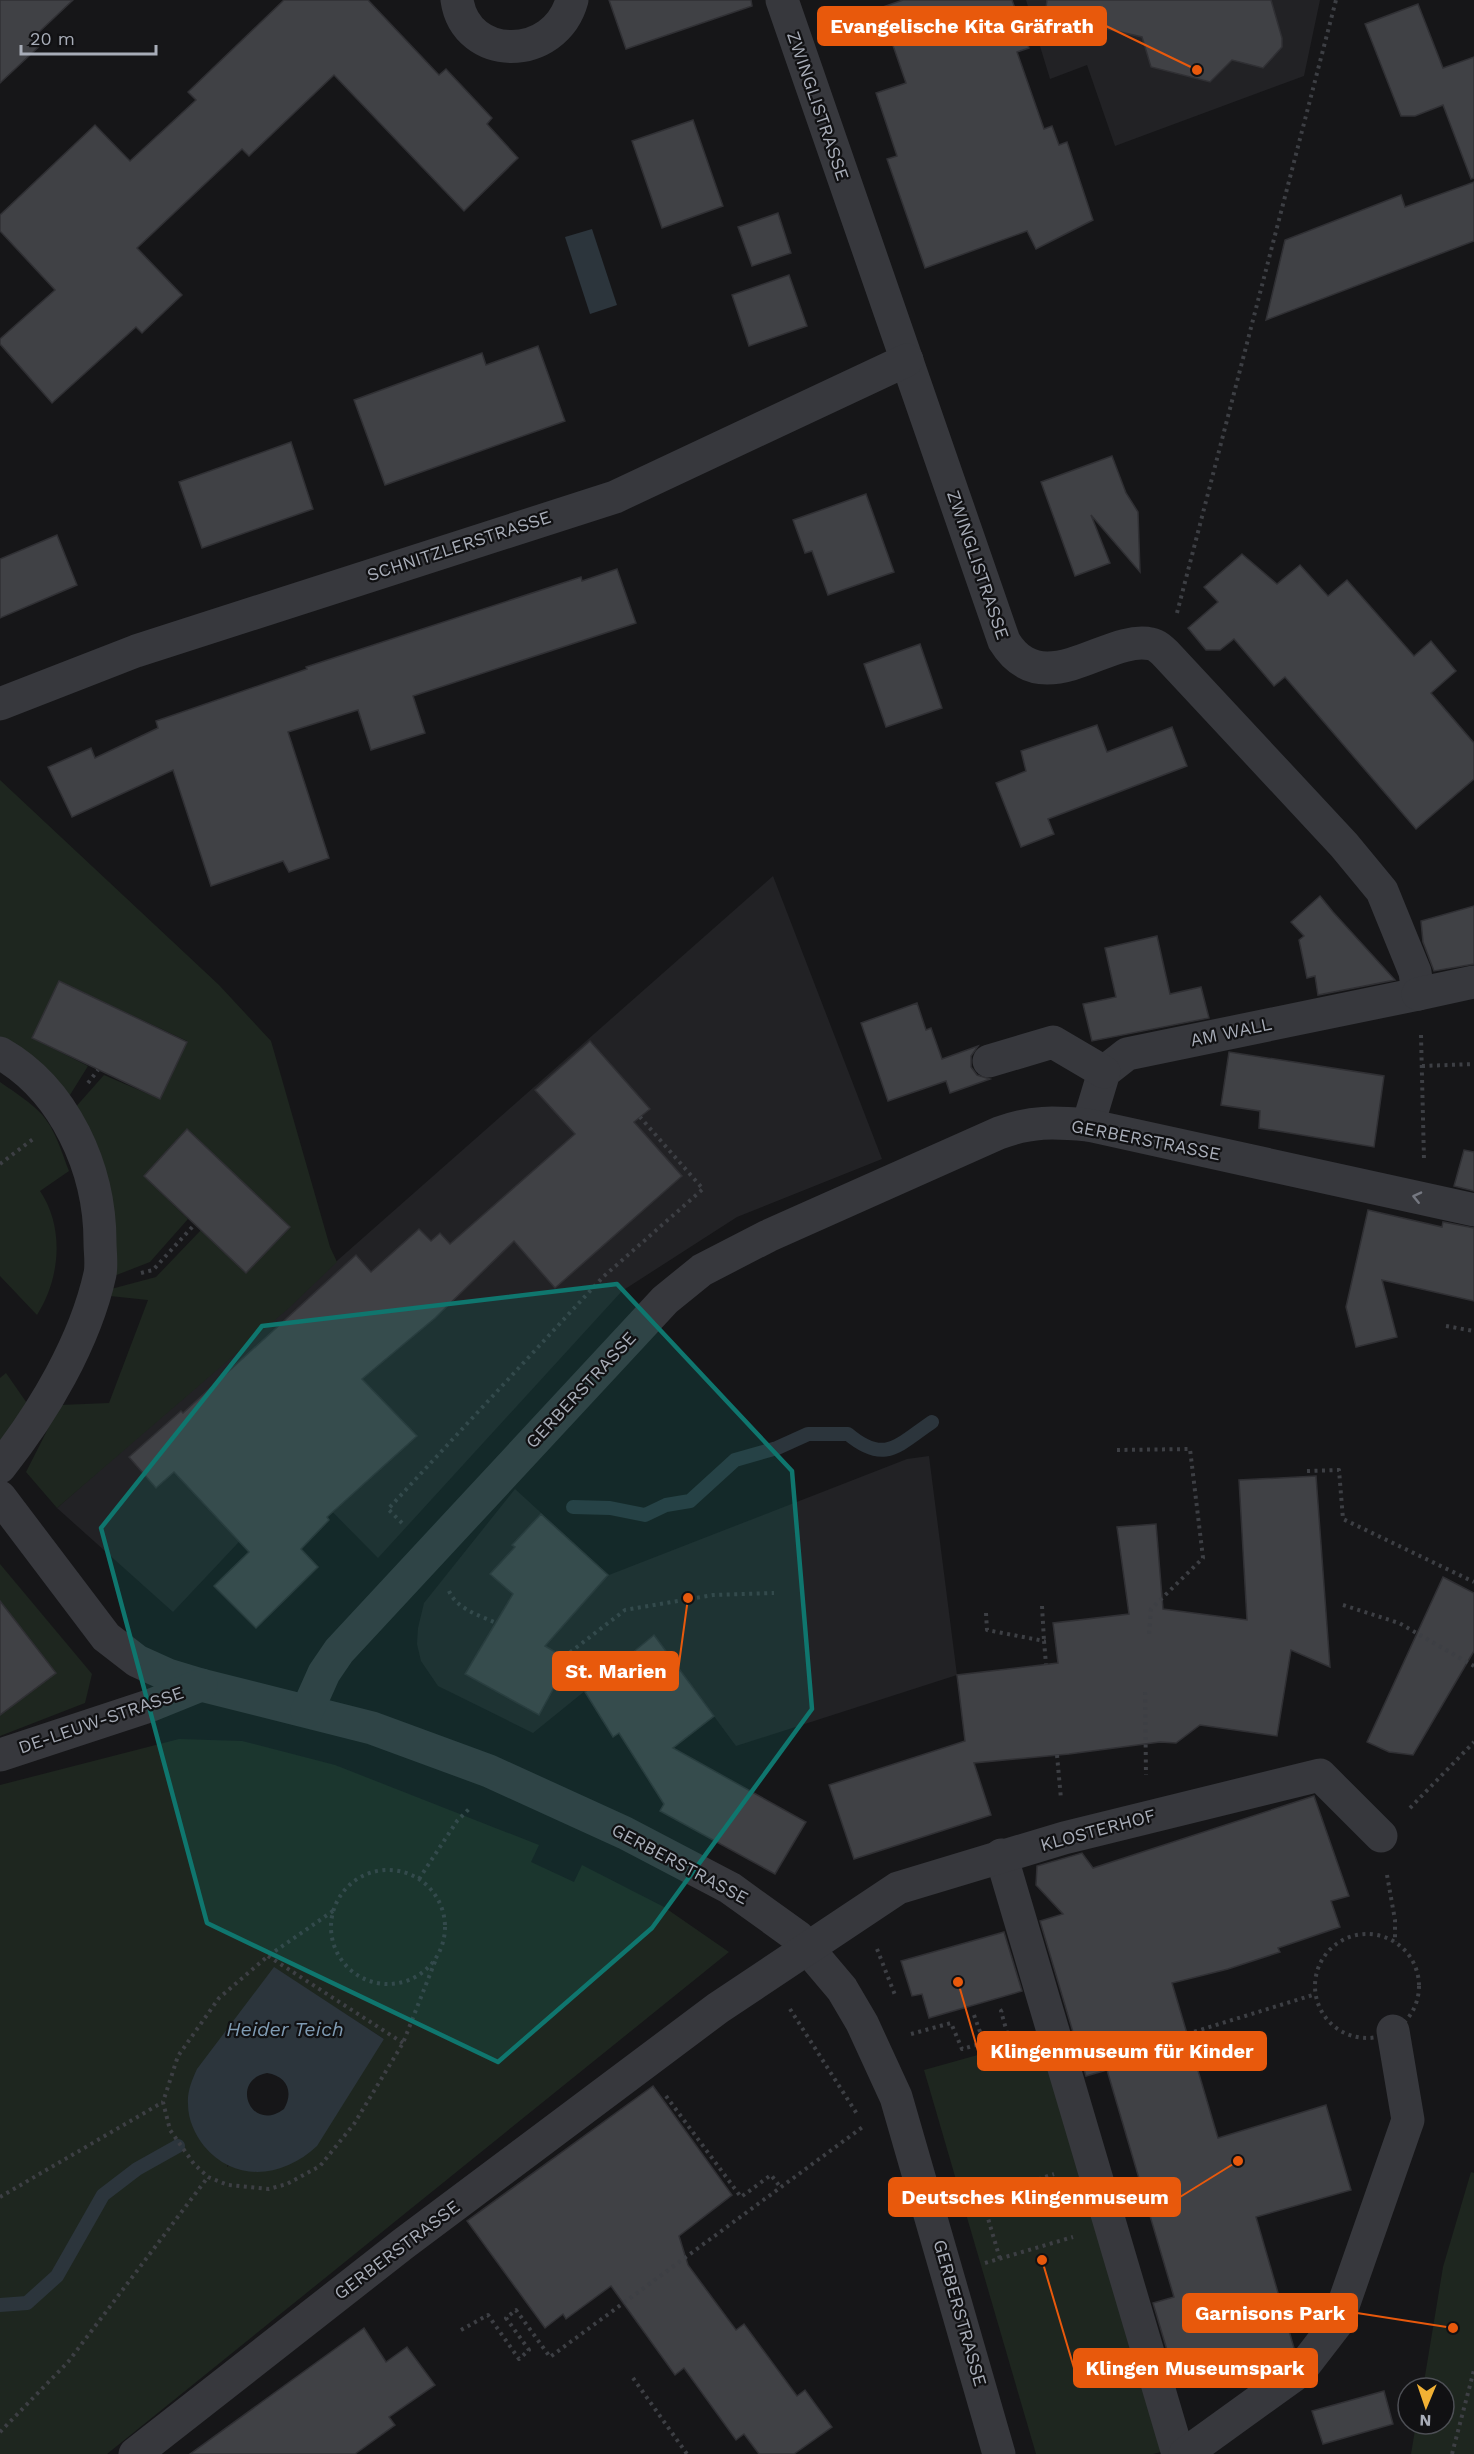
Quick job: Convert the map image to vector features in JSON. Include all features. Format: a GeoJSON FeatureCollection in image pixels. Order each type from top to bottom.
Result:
{"type":"FeatureCollection","features":[{"type":"Feature","properties":{"kind":"street"},"geometry":{"type":"LineString","coordinates":[[456,2],[467,24],[482,38],[501,46],[521,47],[541,42],[557,29],[569,12],[572,0]]}},
{"type":"Feature","properties":{"kind":"street","name":"ZWINGLISTRASSE"},"geometry":{"type":"LineString","coordinates":[[782,0],[1004,641],[1013,657],[1023,663],[1048,667],[1068,666],[1136,643],[1153,644],[1166,654],[1344,845],[1382,891],[1416,983]]}},
{"type":"Feature","properties":{"kind":"street","name":"SCHNITZLERSTRASSE"},"geometry":{"type":"LineString","coordinates":[[0,704],[136,651],[615,496],[907,360]]}},
{"type":"Feature","properties":{"kind":"street","name":"AM WALL"},"geometry":{"type":"LineString","coordinates":[[1104,1072],[1127,1054],[1416,983],[1474,982]]}},
{"type":"Feature","properties":{"kind":"street"},"geometry":{"type":"LineString","coordinates":[[989,1061],[1053,1042],[1104,1072],[1088,1125]]}},
{"type":"Feature","properties":{"kind":"street"},"geometry":{"type":"LineString","coordinates":[[0,1053],[45,1091],[76,1134],[92,1178],[100,1227],[100,1272],[84,1323],[57,1380],[30,1429],[0,1467]]}},
{"type":"Feature","properties":{"kind":"street","name":"GERBERSTRASSE"},"geometry":{"type":"LineString","coordinates":[[999,2454],[896,2097],[862,2023],[842,1989],[809,1948],[780,1921],[730,1888],[625,1833],[489,1771],[426,1746],[307,1711],[324,1673],[339,1651],[665,1300],[702,1270],[768,1236],[1023,1124],[1046,1122],[1088,1125],[1474,1210]]}},
{"type":"Feature","properties":{"kind":"street"},"geometry":{"type":"LineString","coordinates":[[0,1497],[106,1637],[137,1661],[168,1675],[201,1685],[307,1711]]}},
{"type":"Feature","properties":{"kind":"street","name":"DE-LEUW-STRASSE"},"geometry":{"type":"LineString","coordinates":[[0,1755],[149,1706],[201,1685]]}},
{"type":"Feature","properties":{"kind":"street","name":"KLOSTERHOF"},"geometry":{"type":"LineString","coordinates":[[809,1948],[898,1888],[1001,1855],[1320,1775],[1381,1836]]}},
{"type":"Feature","properties":{"kind":"street"},"geometry":{"type":"LineString","coordinates":[[1001,1855],[1178,2454]]}},
{"type":"Feature","properties":{"kind":"street","name":"GERBERSTRASSE"},"geometry":{"type":"LineString","coordinates":[[135,2454],[403,2244],[718,2008],[809,1948]]}},
{"type":"Feature","properties":{"kind":"street"},"geometry":{"type":"LineString","coordinates":[[1185,2454],[1300,2371],[1337,2323],[1408,2120],[1393,2031]]}},
{"type":"Feature","properties":{"kind":"path"},"geometry":{"type":"LineString","coordinates":[[1166,654],[1336,0]]}},
{"type":"Feature","properties":{"kind":"path"},"geometry":{"type":"LineString","coordinates":[[1422,1044],[1426,1199]]}},
{"type":"Feature","properties":{"kind":"path"},"geometry":{"type":"LineString","coordinates":[[1422,1066],[1474,1064]]}},
{"type":"Feature","properties":{"kind":"path"},"geometry":{"type":"LineString","coordinates":[[406,1527],[388,1509],[603,1277],[704,1189],[640,1117]]}},
{"type":"Feature","properties":{"kind":"path"},"geometry":{"type":"LineString","coordinates":[[97,1284],[153,1270],[194,1225]]}},
{"type":"Feature","properties":{"kind":"path"},"geometry":{"type":"LineString","coordinates":[[1446,1326],[1474,1331]]}},
{"type":"Feature","properties":{"kind":"path"},"geometry":{"type":"LineString","coordinates":[[1117,1450],[1190,1449],[1203,1558],[1151,1609],[1149,1634]]}},
{"type":"Feature","properties":{"kind":"path"},"geometry":{"type":"LineString","coordinates":[[1307,1471],[1339,1470],[1343,1519],[1474,1582]]}},
{"type":"Feature","properties":{"kind":"path"},"geometry":{"type":"LineString","coordinates":[[432,1550],[450,1570],[447,1586],[452,1598],[463,1607],[494,1622]]}},
{"type":"Feature","properties":{"kind":"path"},"geometry":{"type":"LineString","coordinates":[[564,1657],[625,1610],[713,1595],[774,1593]]}},
{"type":"Feature","properties":{"kind":"path"},"geometry":{"type":"LineString","coordinates":[[1343,1605],[1399,1623],[1474,1666]]}},
{"type":"Feature","properties":{"kind":"path"},"geometry":{"type":"LineString","coordinates":[[1042,1606],[1046,1664]]}},
{"type":"Feature","properties":{"kind":"path"},"geometry":{"type":"LineString","coordinates":[[986,1612],[987,1630],[1044,1641]]}},
{"type":"Feature","properties":{"kind":"path"},"geometry":{"type":"LineString","coordinates":[[1145,1692],[1146,1779]]}},
{"type":"Feature","properties":{"kind":"path"},"geometry":{"type":"LineString","coordinates":[[1423,1794],[1474,1742]]}},
{"type":"Feature","properties":{"kind":"path"},"geometry":{"type":"LineString","coordinates":[[419,1879],[457,1821],[475,1803]]}},
{"type":"Feature","properties":{"kind":"path"},"geometry":{"type":"LineString","coordinates":[[385,1870],[402,1872],[419,1879],[432,1891],[442,1906],[445,1924],[443,1942],[403,2043],[354,2124],[320,2166],[287,2184],[269,2189],[228,2185],[208,2177],[194,2164],[170,2130],[162,2102],[178,2056],[219,1998],[268,1956],[333,1911],[346,1889],[368,1874],[385,1870]]}},
{"type":"Feature","properties":{"kind":"path"},"geometry":{"type":"LineString","coordinates":[[1391,1904],[1395,1920],[1395,1942]]}},
{"type":"Feature","properties":{"kind":"path"},"geometry":{"type":"LineString","coordinates":[[333,1911],[332,1937],[342,1961],[355,1973],[371,1982],[389,1984],[407,1981],[423,1972],[436,1959]]}},
{"type":"Feature","properties":{"kind":"path"},"geometry":{"type":"LineString","coordinates":[[1372,1935],[1395,1942],[1409,1954],[1417,1971],[1419,1988],[1416,2005],[1407,2020],[1393,2031],[1377,2037],[1361,2038],[1331,2023],[1321,2010],[1316,1994],[1316,1977],[1321,1962],[1332,1948],[1346,1938],[1372,1935]]}},
{"type":"Feature","properties":{"kind":"path"},"geometry":{"type":"LineString","coordinates":[[268,1956],[403,2043]]}},
{"type":"Feature","properties":{"kind":"path"},"geometry":{"type":"LineString","coordinates":[[461,2330],[488,2315],[519,2359],[529,2350],[506,2318],[516,2310],[550,2357],[864,2125],[806,2037],[774,1973]]}},
{"type":"Feature","properties":{"kind":"path"},"geometry":{"type":"LineString","coordinates":[[1187,2034],[1316,1994]]}},
{"type":"Feature","properties":{"kind":"path"},"geometry":{"type":"LineString","coordinates":[[910,2035],[951,2023],[962,2049],[984,2043],[1008,2036],[1001,2011],[1043,1997]]}},
{"type":"Feature","properties":{"kind":"path"},"geometry":{"type":"LineString","coordinates":[[974,2015],[984,2043]]}},
{"type":"Feature","properties":{"kind":"path"},"geometry":{"type":"LineString","coordinates":[[668,2099],[741,2197],[771,2175],[781,2188]]}},
{"type":"Feature","properties":{"kind":"path"},"geometry":{"type":"LineString","coordinates":[[0,2197],[162,2102]]}},
{"type":"Feature","properties":{"kind":"path"},"geometry":{"type":"LineString","coordinates":[[964,2204],[1064,2171]]}},
{"type":"Feature","properties":{"kind":"path"},"geometry":{"type":"LineString","coordinates":[[0,2432],[68,2362],[208,2177]]}},
{"type":"Feature","properties":{"kind":"path"},"geometry":{"type":"LineString","coordinates":[[982,2198],[1000,2259]]}},
{"type":"Feature","properties":{"kind":"path"},"geometry":{"type":"LineString","coordinates":[[982,2264],[1083,2234]]}},
{"type":"Feature","properties":{"kind":"path"},"geometry":{"type":"LineString","coordinates":[[1452,2454],[1472,2392],[1474,2370]]}},
{"type":"Feature","properties":{"kind":"path"},"geometry":{"type":"LineString","coordinates":[[633,2378],[687,2454]]}},
{"type":"Feature","properties":{"kind":"highlighted area"},"geometry":{"type":"Polygon","coordinates":[[[617,1284],[792,1471],[812,1709],[652,1928],[498,2062],[207,1923],[101,1528],[262,1326],[617,1284]]]}},
{"type":"Feature","properties":{"kind":"shaded area"},"geometry":{"type":"Polygon","coordinates":[[[1026,0],[1320,0],[1304,76],[1115,146],[1087,65],[1050,79],[1026,0]]]}},
{"type":"Feature","properties":{"kind":"shaded area"},"geometry":{"type":"Polygon","coordinates":[[[0,780],[219,985],[271,1041],[330,1247],[337,1262],[289,1308],[57,1508],[26,1472],[60,1405],[109,1403],[148,1300],[110,1296],[111,1289],[156,1277],[201,1230],[246,1273],[290,1227],[187,1129],[144,1176],[188,1219],[150,1262],[114,1276],[73,1110],[104,1075],[160,1099],[187,1041],[59,981],[32,1038],[88,1066],[65,1103],[0,1045],[0,780]]]}},
{"type":"Feature","properties":{"kind":"shaded area"},"geometry":{"type":"Polygon","coordinates":[[[773,876],[882,1159],[737,1217],[622,1291],[378,1558],[299,1478],[173,1612],[57,1508],[773,876]]]}},
{"type":"Feature","properties":{"kind":"shaded area"},"geometry":{"type":"Polygon","coordinates":[[[0,1082],[28,1102],[45,1118],[57,1139],[69,1171],[40,1191],[53,1221],[56,1253],[51,1286],[37,1315],[0,1276],[0,1082]]]}},
{"type":"Feature","properties":{"kind":"shaded area"},"geometry":{"type":"Polygon","coordinates":[[[6,1373],[31,1409],[0,1444],[0,1378],[6,1373]]]}},
{"type":"Feature","properties":{"kind":"shaded area"},"geometry":{"type":"Polygon","coordinates":[[[929,1456],[957,1675],[736,1746],[654,1635],[533,1733],[438,1686],[421,1661],[417,1644],[424,1603],[515,1489],[609,1575],[907,1459],[929,1456]]]}},
{"type":"Feature","properties":{"kind":"shaded area"},"geometry":{"type":"Polygon","coordinates":[[[0,1564],[92,1674],[85,1703],[0,1736],[0,1564]]]}},
{"type":"Feature","properties":{"kind":"shaded area"},"geometry":{"type":"Polygon","coordinates":[[[179,1739],[242,1741],[335,1765],[539,1845],[531,1862],[574,1882],[582,1865],[664,1907],[729,1952],[107,2454],[0,2454],[0,1785],[179,1739]],[[274,1968],[227,2167],[384,2039],[274,1968]]]}},
{"type":"Feature","properties":{"kind":"shaded area"},"geometry":{"type":"Polygon","coordinates":[[[1039,2038],[1161,2452],[1153,2454],[1036,2454],[924,2070],[1039,2038]]]}},
{"type":"Feature","properties":{"kind":"shaded area"},"geometry":{"type":"Polygon","coordinates":[[[1471,2172],[1474,2173],[1474,2454],[1411,2454],[1414,2436],[1456,2436],[1456,2376],[1425,2376],[1443,2267],[1471,2172]]]}},
{"type":"Feature","properties":{"kind":"water"},"geometry":{"type":"Polygon","coordinates":[[[592,229],[617,305],[590,314],[565,237],[592,229]]]}},
{"type":"Feature","properties":{"kind":"water","name":"Heider Teich"},"geometry":{"type":"Polygon","coordinates":[[[274,1967],[384,2039],[317,2146],[290,2164],[275,2170],[245,2171],[217,2158],[204,2146],[193,2126],[188,2110],[189,2091],[197,2069],[274,1967]],[[267,2073],[255,2078],[249,2085],[247,2094],[249,2103],[262,2115],[272,2115],[284,2109],[287,2103],[287,2086],[284,2081],[267,2073]]]}},
{"type":"Feature","properties":{"kind":"building"},"geometry":{"type":"Polygon","coordinates":[[[0,0],[73,0],[38,33],[45,41],[0,83],[0,0]]]}},
{"type":"Feature","properties":{"kind":"building"},"geometry":{"type":"Polygon","coordinates":[[[284,0],[368,0],[439,75],[446,69],[492,118],[487,124],[518,158],[464,211],[334,75],[249,156],[242,149],[137,248],[182,295],[142,333],[136,327],[52,403],[0,344],[0,339],[55,290],[0,231],[0,215],[95,125],[130,161],[196,100],[188,92],[284,0]]]}},
{"type":"Feature","properties":{"kind":"building"},"geometry":{"type":"Polygon","coordinates":[[[609,0],[751,0],[752,6],[626,49],[609,0]]]}},
{"type":"Feature","properties":{"kind":"building"},"geometry":{"type":"Polygon","coordinates":[[[903,0],[1012,0],[1029,48],[1017,52],[1044,129],[1052,126],[1059,145],[1067,142],[1093,220],[1036,249],[1027,231],[925,268],[887,159],[897,156],[876,93],[906,83],[880,8],[903,0]]]}},
{"type":"Feature","properties":{"kind":"building"},"geometry":{"type":"Polygon","coordinates":[[[1047,0],[1271,0],[1282,38],[1282,47],[1263,68],[1232,60],[1210,82],[1151,67],[1142,37],[1045,15],[1047,0]]]}},
{"type":"Feature","properties":{"kind":"building"},"geometry":{"type":"Polygon","coordinates":[[[1418,4],[1443,68],[1474,57],[1474,178],[1471,179],[1443,105],[1415,116],[1401,116],[1365,24],[1418,4]]]}},
{"type":"Feature","properties":{"kind":"building"},"geometry":{"type":"Polygon","coordinates":[[[693,120],[723,206],[662,228],[632,141],[693,120]]]}},
{"type":"Feature","properties":{"kind":"building"},"geometry":{"type":"Polygon","coordinates":[[[1474,182],[1474,241],[1266,320],[1285,240],[1401,195],[1405,207],[1474,182]]]}},
{"type":"Feature","properties":{"kind":"building"},"geometry":{"type":"Polygon","coordinates":[[[778,213],[791,253],[752,266],[738,227],[778,213]]]}},
{"type":"Feature","properties":{"kind":"building"},"geometry":{"type":"Polygon","coordinates":[[[789,275],[807,326],[749,346],[732,295],[789,275]]]}},
{"type":"Feature","properties":{"kind":"building"},"geometry":{"type":"Polygon","coordinates":[[[538,346],[565,421],[385,485],[354,400],[482,353],[486,365],[538,346]]]}},
{"type":"Feature","properties":{"kind":"building"},"geometry":{"type":"Polygon","coordinates":[[[291,442],[313,509],[202,548],[179,482],[291,442]]]}},
{"type":"Feature","properties":{"kind":"building"},"geometry":{"type":"Polygon","coordinates":[[[1112,456],[1126,493],[1138,512],[1140,572],[1091,515],[1110,563],[1075,576],[1041,482],[1112,456]]]}},
{"type":"Feature","properties":{"kind":"building"},"geometry":{"type":"Polygon","coordinates":[[[866,494],[894,572],[828,595],[812,551],[805,553],[793,520],[866,494]]]}},
{"type":"Feature","properties":{"kind":"building"},"geometry":{"type":"Polygon","coordinates":[[[57,535],[77,585],[0,618],[0,559],[57,535]]]}},
{"type":"Feature","properties":{"kind":"building"},"geometry":{"type":"Polygon","coordinates":[[[1242,554],[1277,584],[1300,565],[1328,596],[1347,580],[1414,656],[1431,641],[1456,671],[1431,693],[1474,743],[1474,779],[1416,829],[1285,677],[1274,686],[1234,639],[1220,650],[1206,650],[1188,628],[1218,602],[1204,587],[1242,554]]]}},
{"type":"Feature","properties":{"kind":"building"},"geometry":{"type":"Polygon","coordinates":[[[617,569],[636,623],[413,696],[425,733],[371,750],[358,710],[288,732],[329,858],[289,872],[283,861],[211,886],[173,770],[72,817],[48,767],[91,748],[95,758],[158,728],[156,721],[307,669],[306,667],[581,577],[582,581],[617,569]]]}},
{"type":"Feature","properties":{"kind":"building"},"geometry":{"type":"Polygon","coordinates":[[[920,644],[942,708],[886,727],[864,664],[920,644]]]}},
{"type":"Feature","properties":{"kind":"building"},"geometry":{"type":"Polygon","coordinates":[[[1097,725],[1107,752],[1172,727],[1187,766],[1048,819],[1054,834],[1021,847],[996,783],[1026,771],[1021,751],[1097,725]]]}},
{"type":"Feature","properties":{"kind":"building"},"geometry":{"type":"Polygon","coordinates":[[[1320,896],[1395,980],[1318,995],[1315,976],[1307,978],[1299,940],[1304,936],[1291,922],[1320,896]]]}},
{"type":"Feature","properties":{"kind":"building"},"geometry":{"type":"Polygon","coordinates":[[[1474,906],[1474,964],[1434,971],[1423,942],[1421,921],[1474,906]]]}},
{"type":"Feature","properties":{"kind":"building"},"geometry":{"type":"Polygon","coordinates":[[[1157,936],[1170,994],[1201,987],[1209,1018],[1092,1041],[1083,1004],[1116,997],[1105,948],[1157,936]]]}},
{"type":"Feature","properties":{"kind":"building"},"geometry":{"type":"Polygon","coordinates":[[[59,981],[187,1042],[160,1099],[32,1038],[59,981]]]}},
{"type":"Feature","properties":{"kind":"building"},"geometry":{"type":"Polygon","coordinates":[[[917,1003],[926,1030],[931,1028],[942,1059],[978,1046],[971,1056],[971,1067],[977,1075],[990,1079],[950,1093],[946,1081],[888,1101],[861,1023],[917,1003]]]}},
{"type":"Feature","properties":{"kind":"building"},"geometry":{"type":"Polygon","coordinates":[[[590,1041],[650,1109],[634,1122],[682,1176],[555,1288],[514,1241],[435,1318],[362,1379],[417,1436],[327,1517],[329,1520],[301,1549],[318,1567],[256,1628],[214,1586],[249,1552],[174,1472],[156,1488],[129,1457],[181,1411],[183,1413],[356,1255],[371,1272],[419,1229],[431,1241],[440,1233],[450,1244],[575,1134],[535,1090],[590,1041]]]}},
{"type":"Feature","properties":{"kind":"building"},"geometry":{"type":"Polygon","coordinates":[[[1229,1052],[1384,1076],[1374,1147],[1259,1128],[1260,1111],[1221,1105],[1229,1052]]]}},
{"type":"Feature","properties":{"kind":"building"},"geometry":{"type":"Polygon","coordinates":[[[187,1129],[290,1227],[246,1273],[144,1176],[187,1129]]]}},
{"type":"Feature","properties":{"kind":"building"},"geometry":{"type":"Polygon","coordinates":[[[1464,1150],[1474,1152],[1474,1191],[1454,1186],[1464,1150]]]}},
{"type":"Feature","properties":{"kind":"building"},"geometry":{"type":"Polygon","coordinates":[[[1368,1210],[1442,1227],[1443,1222],[1474,1228],[1474,1301],[1382,1280],[1397,1337],[1356,1347],[1346,1307],[1368,1210]]]}},
{"type":"Feature","properties":{"kind":"building"},"geometry":{"type":"Polygon","coordinates":[[[1316,1476],[1330,1667],[1291,1650],[1277,1736],[1200,1725],[1176,1743],[1160,1742],[974,1763],[991,1815],[854,1859],[829,1785],[965,1741],[957,1675],[1058,1663],[1053,1623],[1129,1614],[1117,1527],[1156,1524],[1163,1609],[1247,1620],[1239,1480],[1316,1476]]]}},
{"type":"Feature","properties":{"kind":"building"},"geometry":{"type":"Polygon","coordinates":[[[541,1514],[608,1575],[545,1646],[569,1660],[539,1715],[465,1674],[513,1594],[490,1574],[515,1547],[512,1545],[541,1514]]]}},
{"type":"Feature","properties":{"kind":"building"},"geometry":{"type":"Polygon","coordinates":[[[1443,1577],[1474,1593],[1474,1651],[1413,1755],[1389,1752],[1367,1742],[1443,1577]]]}},
{"type":"Feature","properties":{"kind":"building"},"geometry":{"type":"Polygon","coordinates":[[[0,1601],[56,1673],[0,1715],[0,1601]]]}},
{"type":"Feature","properties":{"kind":"building"},"geometry":{"type":"Polygon","coordinates":[[[654,1635],[714,1716],[673,1748],[806,1822],[775,1874],[660,1811],[664,1804],[619,1733],[613,1737],[585,1692],[654,1635]]]}},
{"type":"Feature","properties":{"kind":"building"},"geometry":{"type":"Polygon","coordinates":[[[1314,1796],[1349,1896],[1331,1901],[1340,1927],[1278,1948],[1280,1952],[1228,1969],[1172,1983],[1218,2138],[1326,2105],[1351,2190],[1256,2217],[1294,2348],[1289,2354],[1178,2387],[1153,2303],[1174,2297],[1107,2070],[1086,2076],[1040,1921],[1063,1914],[1036,1885],[1037,1866],[1082,1853],[1093,1868],[1314,1796]]]}},
{"type":"Feature","properties":{"kind":"building"},"geometry":{"type":"Polygon","coordinates":[[[1004,1932],[1022,1991],[929,2018],[922,1994],[912,1996],[901,1961],[1004,1932]]]}},
{"type":"Feature","properties":{"kind":"building"},"geometry":{"type":"Polygon","coordinates":[[[653,2086],[732,2195],[679,2236],[688,2265],[736,2330],[744,2324],[797,2396],[805,2390],[832,2427],[794,2454],[759,2454],[744,2434],[736,2440],[684,2368],[675,2375],[611,2286],[566,2319],[563,2314],[545,2328],[467,2221],[653,2086]]]}},
{"type":"Feature","properties":{"kind":"building"},"geometry":{"type":"Polygon","coordinates":[[[364,2328],[386,2362],[407,2347],[435,2385],[389,2417],[395,2425],[355,2454],[190,2454],[364,2328]]]}},
{"type":"Feature","properties":{"kind":"building"},"geometry":{"type":"Polygon","coordinates":[[[1384,2391],[1393,2424],[1323,2444],[1312,2411],[1384,2391]]]}},
{"type":"Feature","properties":{"kind":"waterway"},"geometry":{"type":"LineString","coordinates":[[573,1507],[610,1508],[645,1515],[666,1505],[690,1501],[735,1460],[777,1448],[808,1434],[848,1434],[861,1443],[882,1450],[900,1444],[932,1422]]}},
{"type":"Feature","properties":{"kind":"waterway"},"geometry":{"type":"LineString","coordinates":[[0,2305],[27,2303],[57,2276],[103,2195],[137,2169],[178,2146]]}},
{"type":"Feature","properties":{"kind":"place","name":"Evangelische Kita Gräfrath"},"geometry":{"type":"Point","coordinates":[1197,70]}},
{"type":"Feature","properties":{"kind":"place","name":"St. Marien"},"geometry":{"type":"Point","coordinates":[688,1598]}},
{"type":"Feature","properties":{"kind":"place","name":"Klingenmuseum für Kinder"},"geometry":{"type":"Point","coordinates":[958,1982]}},
{"type":"Feature","properties":{"kind":"place","name":"Deutsches Klingenmuseum"},"geometry":{"type":"Point","coordinates":[1238,2161]}},
{"type":"Feature","properties":{"kind":"place","name":"Klingen Museumspark"},"geometry":{"type":"Point","coordinates":[1042,2260]}},
{"type":"Feature","properties":{"kind":"place","name":"Garnisons Park"},"geometry":{"type":"Point","coordinates":[1453,2328]}}]}
